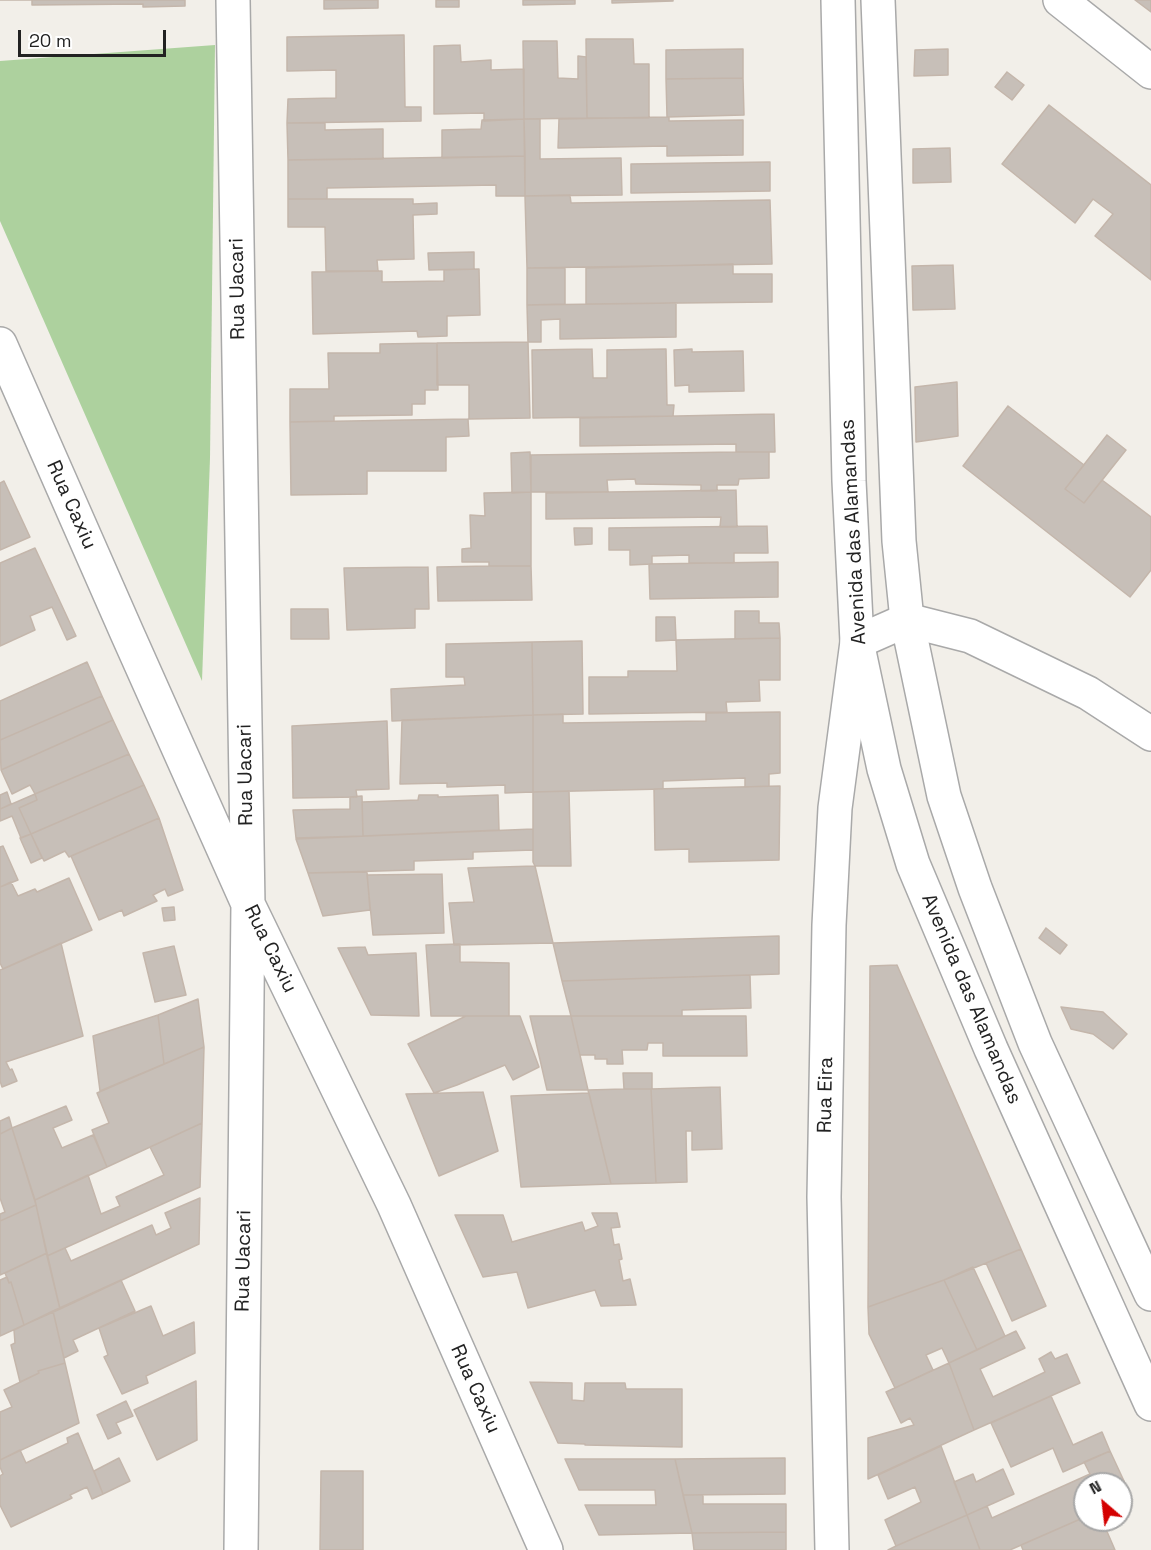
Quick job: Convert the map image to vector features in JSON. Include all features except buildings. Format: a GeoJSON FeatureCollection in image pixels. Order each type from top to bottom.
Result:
{"type":"FeatureCollection","features":[{"type":"Feature","properties":{"kind":"street","name":"Rua Uacari"},"geometry":{"type":"LineString","coordinates":[[233,0],[248,904],[241,1550]]}},
{"type":"Feature","properties":{"kind":"street","name":"Avenida das Alamandas"},"geometry":{"type":"LineString","coordinates":[[838,0],[849,481],[857,642],[885,769],[913,864],[991,1049],[1151,1404]]}},
{"type":"Feature","properties":{"kind":"street"},"geometry":{"type":"LineString","coordinates":[[878,0],[898,541],[908,620],[944,796],[975,888],[1035,1043],[1151,1294]]}},
{"type":"Feature","properties":{"kind":"street"},"geometry":{"type":"LineString","coordinates":[[1060,0],[1151,72]]}},
{"type":"Feature","properties":{"kind":"street","name":"Rua Caxiu"},"geometry":{"type":"LineString","coordinates":[[0,344],[248,904],[394,1205],[546,1550]]}},
{"type":"Feature","properties":{"kind":"street"},"geometry":{"type":"LineString","coordinates":[[857,642],[908,620],[970,636],[1088,693],[1151,734]]}},
{"type":"Feature","properties":{"kind":"street","name":"Rua Eira"},"geometry":{"type":"LineString","coordinates":[[832,1550],[824,1197],[829,925],[835,808],[857,642]]}},
{"type":"Feature","properties":{"kind":"green space"},"geometry":{"type":"Polygon","coordinates":[[[215,45],[210,458],[202,681],[0,221],[0,61],[215,45]]]}}]}
